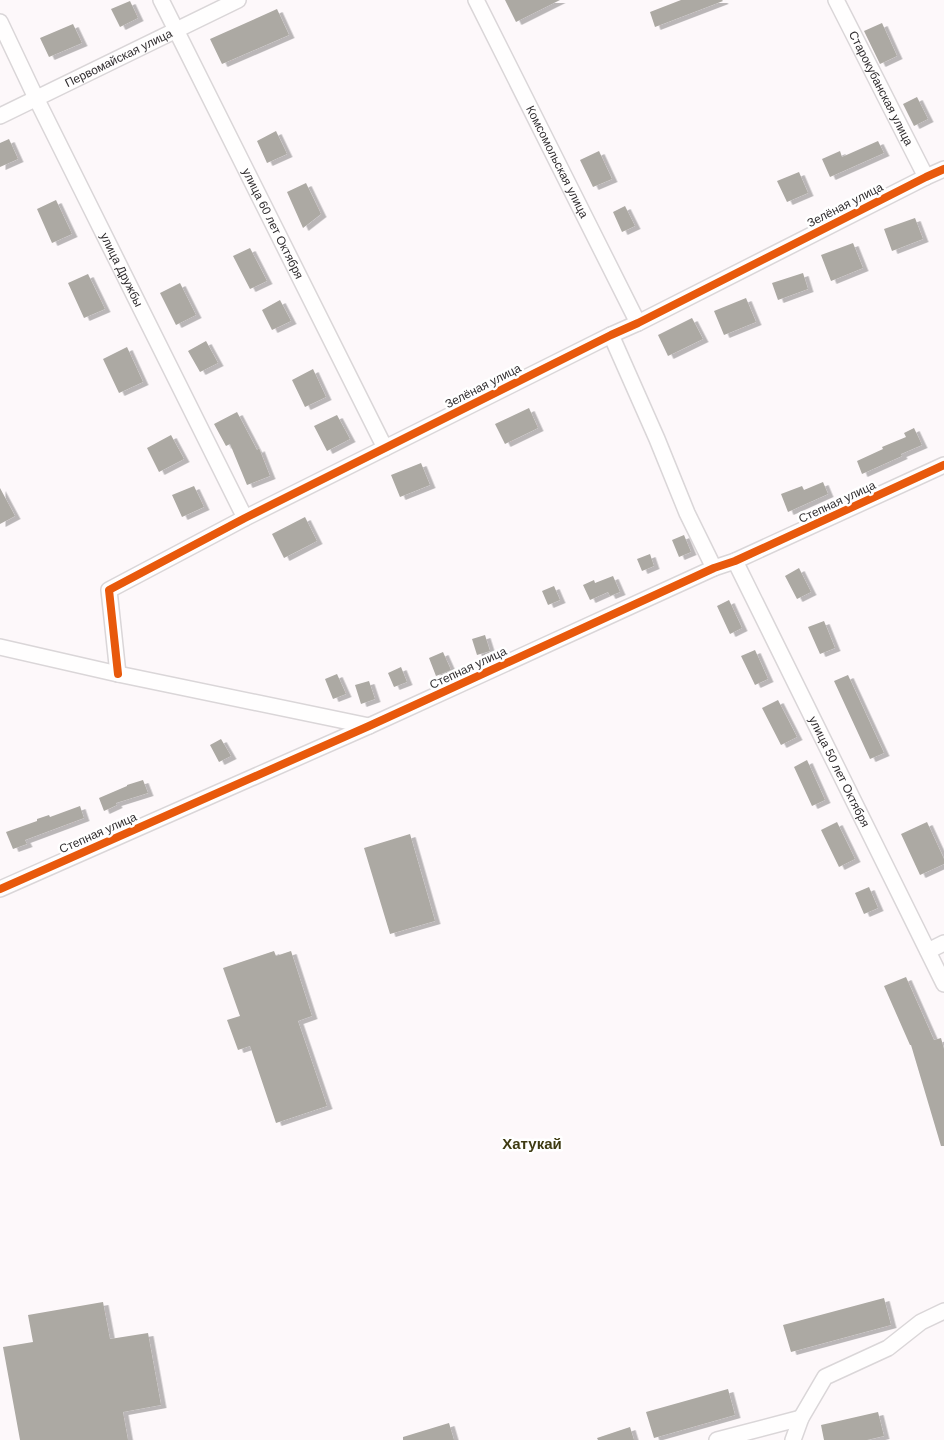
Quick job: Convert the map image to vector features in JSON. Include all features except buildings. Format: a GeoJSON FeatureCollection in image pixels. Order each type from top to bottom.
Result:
{"type":"FeatureCollection","features":[{"type":"Feature","properties":{"kind":"street","name":"улица 60 лет Октября"},"geometry":{"type":"LineString","coordinates":[[161,0],[385,448]]}},
{"type":"Feature","properties":{"kind":"street","name":"Первомайская улица"},"geometry":{"type":"LineString","coordinates":[[0,116],[238,0]]}},
{"type":"Feature","properties":{"kind":"street","name":"Комсомольская улица"},"geometry":{"type":"LineString","coordinates":[[476,0],[638,323]]}},
{"type":"Feature","properties":{"kind":"street","name":"Старокубанская улица"},"geometry":{"type":"LineString","coordinates":[[836,0],[926,177]]}},
{"type":"Feature","properties":{"kind":"street","name":"улица Дружбы"},"geometry":{"type":"LineString","coordinates":[[0,22],[245,518]]}},
{"type":"Feature","properties":{"kind":"street","name":"Зелёная улица"},"geometry":{"type":"LineString","coordinates":[[118,674],[109,590],[245,518],[944,169]]}},
{"type":"Feature","properties":{"kind":"street"},"geometry":{"type":"LineString","coordinates":[[611,335],[687,513],[714,568]]}},
{"type":"Feature","properties":{"kind":"street","name":"Степная улица"},"geometry":{"type":"LineString","coordinates":[[0,889],[369,726],[944,465]]}},
{"type":"Feature","properties":{"kind":"street","name":"улица 50 лет Октября"},"geometry":{"type":"LineString","coordinates":[[736,560],[944,984]]}},
{"type":"Feature","properties":{"kind":"street"},"geometry":{"type":"LineString","coordinates":[[0,646],[118,674],[369,726]]}},
{"type":"Feature","properties":{"kind":"street"},"geometry":{"type":"LineString","coordinates":[[928,951],[944,943]]}},
{"type":"Feature","properties":{"kind":"street"},"geometry":{"type":"LineString","coordinates":[[793,1440],[801,1418],[825,1378],[888,1348],[921,1322],[944,1311]]}},
{"type":"Feature","properties":{"kind":"street"},"geometry":{"type":"LineString","coordinates":[[716,1440],[801,1418]]}},
{"type":"Feature","properties":{"kind":"cycle path"},"geometry":{"type":"LineString","coordinates":[[118,674],[109,590],[245,518],[944,169]]}},
{"type":"Feature","properties":{"kind":"cycle path"},"geometry":{"type":"LineString","coordinates":[[0,889],[369,726],[944,465]]}},
{"type":"Feature","properties":{"kind":"district","name":"Хатукай"},"geometry":{"type":"Point","coordinates":[532,1143]}}]}
